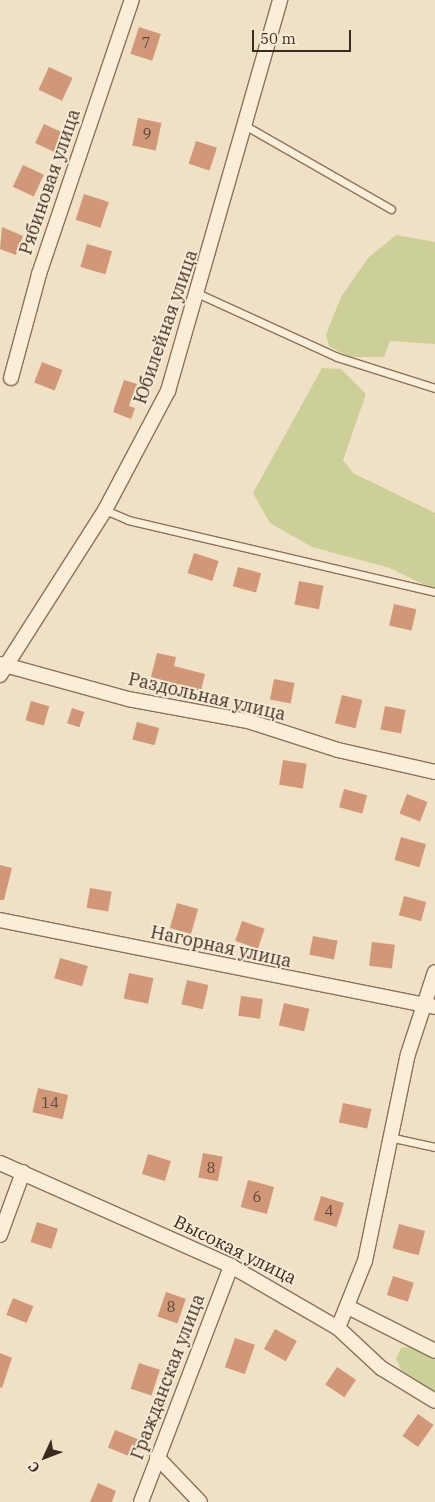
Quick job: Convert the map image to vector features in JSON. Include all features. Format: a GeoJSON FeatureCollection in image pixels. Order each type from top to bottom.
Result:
{"type":"FeatureCollection","features":[{"type":"Feature","properties":{"kind":"street","name":"Рябиновая улица"},"geometry":{"type":"LineString","coordinates":[[10,378],[39,274],[132,0]]}},
{"type":"Feature","properties":{"kind":"street","name":"Юбилейная улица"},"geometry":{"type":"LineString","coordinates":[[2,668],[105,510],[168,391],[199,294],[280,0]]}},
{"type":"Feature","properties":{"kind":"street","name":"Раздольная улица"},"geometry":{"type":"LineString","coordinates":[[2,668],[435,772]]}},
{"type":"Feature","properties":{"kind":"street","name":"Нагорная улица"},"geometry":{"type":"LineString","coordinates":[[0,920],[420,1008],[435,1007]]}},
{"type":"Feature","properties":{"kind":"street"},"geometry":{"type":"LineString","coordinates":[[338,1328],[365,1261],[389,1137],[420,1008],[435,972]]}},
{"type":"Feature","properties":{"kind":"street","name":"Высокая улица"},"geometry":{"type":"LineString","coordinates":[[0,1163],[231,1266],[338,1328],[381,1368],[435,1401]]}},
{"type":"Feature","properties":{"kind":"street"},"geometry":{"type":"LineString","coordinates":[[0,1235],[23,1172]]}},
{"type":"Feature","properties":{"kind":"street","name":"Гражданская улица"},"geometry":{"type":"LineString","coordinates":[[141,1502],[231,1266]]}},
{"type":"Feature","properties":{"kind":"street"},"geometry":{"type":"LineString","coordinates":[[348,1307],[435,1351]]}},
{"type":"Feature","properties":{"kind":"street"},"geometry":{"type":"LineString","coordinates":[[157,1457],[200,1502]]}},
{"type":"Feature","properties":{"kind":"lane"},"geometry":{"type":"LineString","coordinates":[[246,126],[391,209]]}},
{"type":"Feature","properties":{"kind":"lane"},"geometry":{"type":"LineString","coordinates":[[199,294],[337,357],[435,388]]}},
{"type":"Feature","properties":{"kind":"lane"},"geometry":{"type":"LineString","coordinates":[[105,510],[128,520],[435,592]]}},
{"type":"Feature","properties":{"kind":"lane"},"geometry":{"type":"LineString","coordinates":[[389,1137],[435,1147]]}},
{"type":"Feature","properties":{"kind":"green space"},"geometry":{"type":"Polygon","coordinates":[[[396,235],[435,242],[435,344],[390,341],[384,357],[349,357],[329,346],[326,335],[341,297],[368,258],[396,235]]]}},
{"type":"Feature","properties":{"kind":"green space"},"geometry":{"type":"Polygon","coordinates":[[[322,368],[341,369],[366,394],[343,460],[353,473],[435,513],[435,590],[390,568],[312,547],[270,523],[253,493],[322,368]]]}},
{"type":"Feature","properties":{"kind":"green space"},"geometry":{"type":"Polygon","coordinates":[[[425,1345],[435,1351],[435,1392],[401,1370],[396,1359],[401,1348],[425,1345]]]}},
{"type":"Feature","properties":{"kind":"building"},"geometry":{"type":"Polygon","coordinates":[[[139,27],[161,34],[152,61],[130,54],[139,27]]]}},
{"type":"Feature","properties":{"kind":"building"},"geometry":{"type":"Polygon","coordinates":[[[49,67],[73,78],[62,101],[38,90],[49,67]]]}},
{"type":"Feature","properties":{"kind":"building"},"geometry":{"type":"Polygon","coordinates":[[[138,118],[161,123],[156,150],[132,145],[138,118]]]}},
{"type":"Feature","properties":{"kind":"building"},"geometry":{"type":"Polygon","coordinates":[[[44,124],[63,133],[54,152],[35,143],[44,124]]]}},
{"type":"Feature","properties":{"kind":"building"},"geometry":{"type":"Polygon","coordinates":[[[196,141],[217,148],[210,171],[189,164],[196,141]]]}},
{"type":"Feature","properties":{"kind":"building"},"geometry":{"type":"Polygon","coordinates":[[[23,165],[44,175],[34,196],[13,187],[23,165]]]}},
{"type":"Feature","properties":{"kind":"building"},"geometry":{"type":"Polygon","coordinates":[[[84,194],[109,202],[100,228],[76,220],[84,194]]]}},
{"type":"Feature","properties":{"kind":"building"},"geometry":{"type":"Polygon","coordinates":[[[2,227],[23,236],[16,255],[0,249],[2,227]]]}},
{"type":"Feature","properties":{"kind":"building"},"geometry":{"type":"Polygon","coordinates":[[[87,244],[112,251],[105,274],[80,267],[87,244]]]}},
{"type":"Feature","properties":{"kind":"building"},"geometry":{"type":"Polygon","coordinates":[[[42,362],[63,370],[55,390],[34,383],[42,362]]]}},
{"type":"Feature","properties":{"kind":"building"},"geometry":{"type":"Polygon","coordinates":[[[124,380],[137,384],[129,406],[135,408],[131,419],[113,412],[124,380]]]}},
{"type":"Feature","properties":{"kind":"building"},"geometry":{"type":"Polygon","coordinates":[[[194,553],[219,561],[212,581],[188,573],[194,553]]]}},
{"type":"Feature","properties":{"kind":"building"},"geometry":{"type":"Polygon","coordinates":[[[238,567],[261,573],[256,593],[233,586],[238,567]]]}},
{"type":"Feature","properties":{"kind":"building"},"geometry":{"type":"Polygon","coordinates":[[[299,581],[324,586],[319,609],[294,605],[299,581]]]}},
{"type":"Feature","properties":{"kind":"building"},"geometry":{"type":"Polygon","coordinates":[[[394,604],[416,609],[411,631],[389,625],[394,604]]]}},
{"type":"Feature","properties":{"kind":"building"},"geometry":{"type":"Polygon","coordinates":[[[157,653],[176,657],[174,666],[205,674],[201,691],[151,677],[157,653]]]}},
{"type":"Feature","properties":{"kind":"building"},"geometry":{"type":"Polygon","coordinates":[[[274,679],[295,683],[291,704],[270,700],[274,679]]]}},
{"type":"Feature","properties":{"kind":"building"},"geometry":{"type":"Polygon","coordinates":[[[342,695],[362,700],[355,728],[335,723],[342,695]]]}},
{"type":"Feature","properties":{"kind":"building"},"geometry":{"type":"Polygon","coordinates":[[[31,701],[49,706],[44,725],[25,720],[31,701]]]}},
{"type":"Feature","properties":{"kind":"building"},"geometry":{"type":"Polygon","coordinates":[[[385,706],[406,710],[401,734],[380,730],[385,706]]]}},
{"type":"Feature","properties":{"kind":"building"},"geometry":{"type":"Polygon","coordinates":[[[72,708],[84,712],[79,727],[67,723],[72,708]]]}},
{"type":"Feature","properties":{"kind":"building"},"geometry":{"type":"Polygon","coordinates":[[[137,722],[159,728],[155,745],[132,739],[137,722]]]}},
{"type":"Feature","properties":{"kind":"building"},"geometry":{"type":"Polygon","coordinates":[[[283,760],[307,764],[303,788],[279,785],[283,760]]]}},
{"type":"Feature","properties":{"kind":"building"},"geometry":{"type":"Polygon","coordinates":[[[344,789],[367,795],[362,814],[339,807],[344,789]]]}},
{"type":"Feature","properties":{"kind":"building"},"geometry":{"type":"Polygon","coordinates":[[[407,794],[428,802],[420,821],[399,814],[407,794]]]}},
{"type":"Feature","properties":{"kind":"building"},"geometry":{"type":"Polygon","coordinates":[[[401,837],[426,844],[419,867],[394,860],[401,837]]]}},
{"type":"Feature","properties":{"kind":"building"},"geometry":{"type":"Polygon","coordinates":[[[0,865],[12,868],[4,900],[0,900],[0,865]]]}},
{"type":"Feature","properties":{"kind":"building"},"geometry":{"type":"Polygon","coordinates":[[[90,888],[112,892],[108,912],[87,908],[90,888]]]}},
{"type":"Feature","properties":{"kind":"building"},"geometry":{"type":"Polygon","coordinates":[[[404,896],[426,902],[421,921],[399,915],[404,896]]]}},
{"type":"Feature","properties":{"kind":"building"},"geometry":{"type":"Polygon","coordinates":[[[177,903],[198,909],[191,934],[170,928],[177,903]]]}},
{"type":"Feature","properties":{"kind":"building"},"geometry":{"type":"Polygon","coordinates":[[[242,921],[265,929],[258,949],[235,941],[242,921]]]}},
{"type":"Feature","properties":{"kind":"building"},"geometry":{"type":"Polygon","coordinates":[[[313,936],[338,941],[334,959],[309,955],[313,936]]]}},
{"type":"Feature","properties":{"kind":"building"},"geometry":{"type":"Polygon","coordinates":[[[372,942],[395,945],[392,969],[369,966],[372,942]]]}},
{"type":"Feature","properties":{"kind":"building"},"geometry":{"type":"Polygon","coordinates":[[[60,958],[88,966],[82,986],[54,978],[60,958]]]}},
{"type":"Feature","properties":{"kind":"building"},"geometry":{"type":"Polygon","coordinates":[[[129,973],[153,978],[148,1004],[124,998],[129,973]]]}},
{"type":"Feature","properties":{"kind":"building"},"geometry":{"type":"Polygon","coordinates":[[[187,980],[208,985],[203,1009],[181,1004],[187,980]]]}},
{"type":"Feature","properties":{"kind":"building"},"geometry":{"type":"Polygon","coordinates":[[[241,996],[263,999],[260,1019],[238,1016],[241,996]]]}},
{"type":"Feature","properties":{"kind":"building"},"geometry":{"type":"Polygon","coordinates":[[[284,1003],[309,1009],[304,1031],[279,1025],[284,1003]]]}},
{"type":"Feature","properties":{"kind":"building"},"geometry":{"type":"Polygon","coordinates":[[[38,1088],[68,1095],[63,1119],[32,1112],[38,1088]]]}},
{"type":"Feature","properties":{"kind":"building"},"geometry":{"type":"Polygon","coordinates":[[[343,1103],[371,1109],[367,1129],[339,1123],[343,1103]]]}},
{"type":"Feature","properties":{"kind":"building"},"geometry":{"type":"Polygon","coordinates":[[[203,1153],[223,1157],[218,1181],[198,1178],[203,1153]]]}},
{"type":"Feature","properties":{"kind":"building"},"geometry":{"type":"Polygon","coordinates":[[[148,1154],[171,1161],[165,1181],[142,1174],[148,1154]]]}},
{"type":"Feature","properties":{"kind":"building"},"geometry":{"type":"Polygon","coordinates":[[[248,1180],[274,1187],[267,1214],[241,1207],[248,1180]]]}},
{"type":"Feature","properties":{"kind":"building"},"geometry":{"type":"Polygon","coordinates":[[[321,1196],[344,1203],[337,1227],[314,1220],[321,1196]]]}},
{"type":"Feature","properties":{"kind":"building"},"geometry":{"type":"Polygon","coordinates":[[[37,1222],[58,1229],[51,1249],[31,1242],[37,1222]]]}},
{"type":"Feature","properties":{"kind":"building"},"geometry":{"type":"Polygon","coordinates":[[[399,1224],[425,1231],[419,1255],[393,1248],[399,1224]]]}},
{"type":"Feature","properties":{"kind":"building"},"geometry":{"type":"Polygon","coordinates":[[[393,1276],[414,1283],[408,1302],[387,1295],[393,1276]]]}},
{"type":"Feature","properties":{"kind":"building"},"geometry":{"type":"Polygon","coordinates":[[[166,1292],[186,1299],[177,1323],[158,1317],[166,1292]]]}},
{"type":"Feature","properties":{"kind":"building"},"geometry":{"type":"Polygon","coordinates":[[[13,1298],[33,1306],[27,1323],[6,1315],[13,1298]]]}},
{"type":"Feature","properties":{"kind":"building"},"geometry":{"type":"Polygon","coordinates":[[[275,1329],[297,1341],[286,1361],[264,1349],[275,1329]]]}},
{"type":"Feature","properties":{"kind":"building"},"geometry":{"type":"Polygon","coordinates":[[[235,1338],[255,1345],[245,1374],[225,1367],[235,1338]]]}},
{"type":"Feature","properties":{"kind":"building"},"geometry":{"type":"Polygon","coordinates":[[[0,1353],[12,1358],[2,1388],[0,1387],[0,1353]]]}},
{"type":"Feature","properties":{"kind":"building"},"geometry":{"type":"Polygon","coordinates":[[[139,1363],[160,1370],[152,1395],[131,1389],[139,1363]]]}},
{"type":"Feature","properties":{"kind":"building"},"geometry":{"type":"Polygon","coordinates":[[[337,1367],[356,1380],[344,1397],[325,1384],[337,1367]]]}},
{"type":"Feature","properties":{"kind":"building"},"geometry":{"type":"Polygon","coordinates":[[[418,1414],[434,1425],[418,1447],[403,1436],[418,1414]]]}},
{"type":"Feature","properties":{"kind":"building"},"geometry":{"type":"Polygon","coordinates":[[[115,1430],[140,1440],[133,1458],[108,1448],[115,1430]]]}},
{"type":"Feature","properties":{"kind":"building"},"geometry":{"type":"Polygon","coordinates":[[[98,1483],[116,1491],[112,1502],[90,1502],[98,1483]]]}}]}
